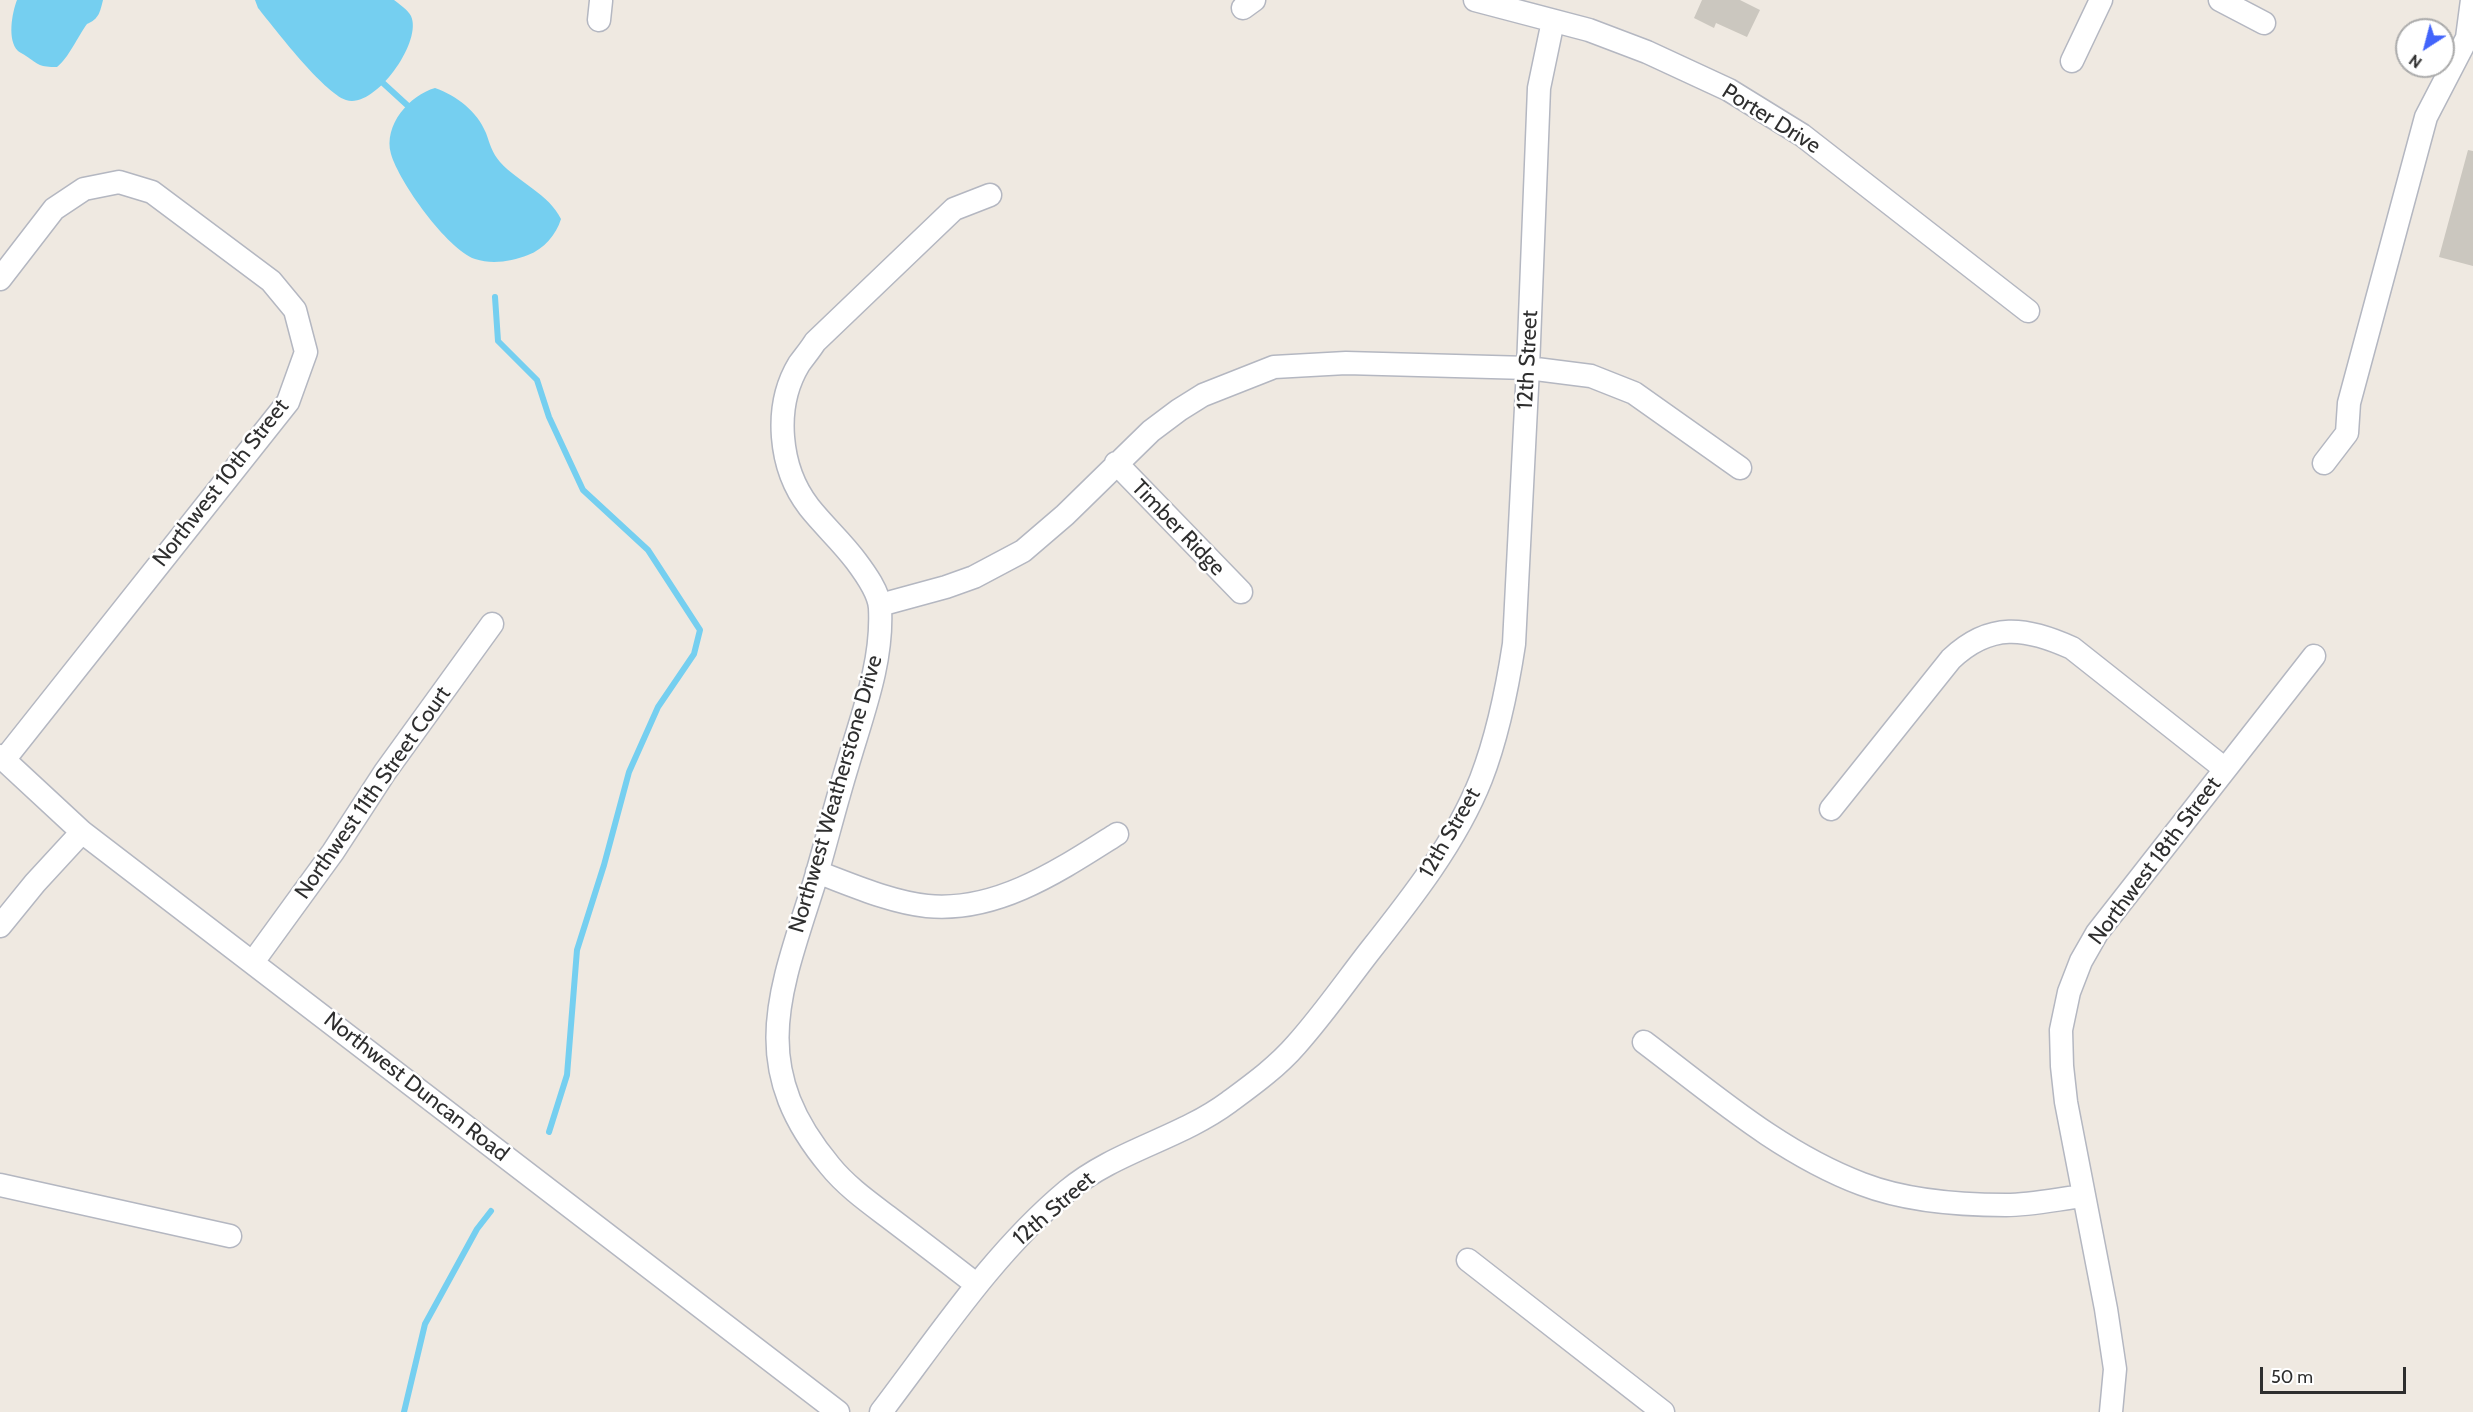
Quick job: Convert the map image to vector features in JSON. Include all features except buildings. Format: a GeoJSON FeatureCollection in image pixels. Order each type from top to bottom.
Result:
{"type":"FeatureCollection","features":[{"type":"Feature","properties":{"kind":"street","name":"Porter Drive"},"geometry":{"type":"LineString","coordinates":[[1475,0],[1589,30],[1647,52],[1720,86],[1767,112],[1802,135],[2028,311]]}},
{"type":"Feature","properties":{"kind":"street"},"geometry":{"type":"LineString","coordinates":[[2072,61],[2102,0]]}},
{"type":"Feature","properties":{"kind":"street"},"geometry":{"type":"LineString","coordinates":[[2220,0],[2264,23]]}},
{"type":"Feature","properties":{"kind":"street"},"geometry":{"type":"LineString","coordinates":[[2324,463],[2347,433],[2349,403],[2426,117],[2467,38],[2472,0]]}},
{"type":"Feature","properties":{"kind":"street","name":"12th Street"},"geometry":{"type":"LineString","coordinates":[[881,1412],[977,1285],[1015,1240],[1070,1188],[1109,1162],[1226,1104],[1287,1054],[1387,929],[1438,859],[1480,780],[1495,736],[1509,681],[1514,644],[1539,88],[1553,21]]}},
{"type":"Feature","properties":{"kind":"street","name":"Northwest 10th Street"},"geometry":{"type":"LineString","coordinates":[[0,279],[54,209],[84,189],[119,182],[152,192],[271,281],[295,310],[306,352],[288,402],[2,758]]}},
{"type":"Feature","properties":{"kind":"street","name":"Northwest Weatherstone Drive"},"geometry":{"type":"LineString","coordinates":[[977,1285],[853,1190],[831,1167],[807,1136],[791,1107],[780,1073],[776,1044],[779,1009],[787,968],[818,872],[877,664],[880,605],[867,576],[809,507],[792,479],[785,450],[783,420],[787,392],[798,365],[815,342],[954,209],[990,195]]}},
{"type":"Feature","properties":{"kind":"street"},"geometry":{"type":"LineString","coordinates":[[880,605],[946,588],[974,577],[1023,551],[1065,515],[1151,431],[1203,395],[1274,367],[1346,363],[1528,368],[1591,376],[1634,393],[1740,468]]}},
{"type":"Feature","properties":{"kind":"street","name":"Timber Ridge"},"geometry":{"type":"LineString","coordinates":[[1116,463],[1241,592]]}},
{"type":"Feature","properties":{"kind":"street","name":"Northwest 11th Street Court"},"geometry":{"type":"LineString","coordinates":[[253,962],[333,852],[385,772],[492,624]]}},
{"type":"Feature","properties":{"kind":"street"},"geometry":{"type":"LineString","coordinates":[[1831,809],[1951,659],[1967,644],[1991,635],[2017,630],[2044,635],[2072,648],[2225,770]]}},
{"type":"Feature","properties":{"kind":"street","name":"Northwest 18th Street"},"geometry":{"type":"LineString","coordinates":[[2111,1412],[2115,1369],[2062,1066],[2061,1030],[2069,992],[2081,961],[2097,933],[2314,656]]}},
{"type":"Feature","properties":{"kind":"street","name":"Northwest Duncan Road"},"geometry":{"type":"LineString","coordinates":[[2,758],[82,832],[838,1412]]}},
{"type":"Feature","properties":{"kind":"street"},"geometry":{"type":"LineString","coordinates":[[0,926],[35,883],[82,832]]}},
{"type":"Feature","properties":{"kind":"street"},"geometry":{"type":"LineString","coordinates":[[818,872],[878,894],[927,906],[965,905],[998,898],[1034,883],[1117,834]]}},
{"type":"Feature","properties":{"kind":"street"},"geometry":{"type":"LineString","coordinates":[[1644,1042],[1770,1136],[1812,1160],[1863,1184],[1909,1196],[1958,1204],[2008,1205],[2083,1196]]}},
{"type":"Feature","properties":{"kind":"street"},"geometry":{"type":"LineString","coordinates":[[0,1185],[230,1236]]}},
{"type":"Feature","properties":{"kind":"street"},"geometry":{"type":"LineString","coordinates":[[1468,1260],[1663,1412]]}},
{"type":"Feature","properties":{"kind":"water"},"geometry":{"type":"Polygon","coordinates":[[[17,0],[103,0],[97,17],[87,24],[61,63],[57,67],[47,67],[19,52],[12,40],[17,0]]]}},
{"type":"Feature","properties":{"kind":"water"},"geometry":{"type":"Polygon","coordinates":[[[255,0],[394,0],[411,16],[413,27],[410,42],[394,72],[382,85],[370,95],[357,100],[346,100],[336,95],[300,59],[258,8],[255,0]]]}},
{"type":"Feature","properties":{"kind":"water"},"geometry":{"type":"Polygon","coordinates":[[[435,88],[451,95],[472,111],[482,125],[493,152],[500,162],[556,210],[561,219],[559,225],[549,241],[539,249],[528,255],[509,260],[489,262],[475,259],[464,253],[438,229],[414,197],[391,154],[391,132],[408,104],[416,97],[435,88]]]}},
{"type":"Feature","properties":{"kind":"waterway"},"geometry":{"type":"LineString","coordinates":[[383,83],[407,105]]}},
{"type":"Feature","properties":{"kind":"waterway"},"geometry":{"type":"LineString","coordinates":[[495,297],[498,341],[537,380],[549,417],[583,490],[648,550],[700,630],[694,654],[658,707],[629,772],[604,865],[577,950],[567,1075],[549,1132]]}},
{"type":"Feature","properties":{"kind":"waterway"},"geometry":{"type":"LineString","coordinates":[[404,1412],[425,1324],[477,1229],[491,1211]]}}]}
